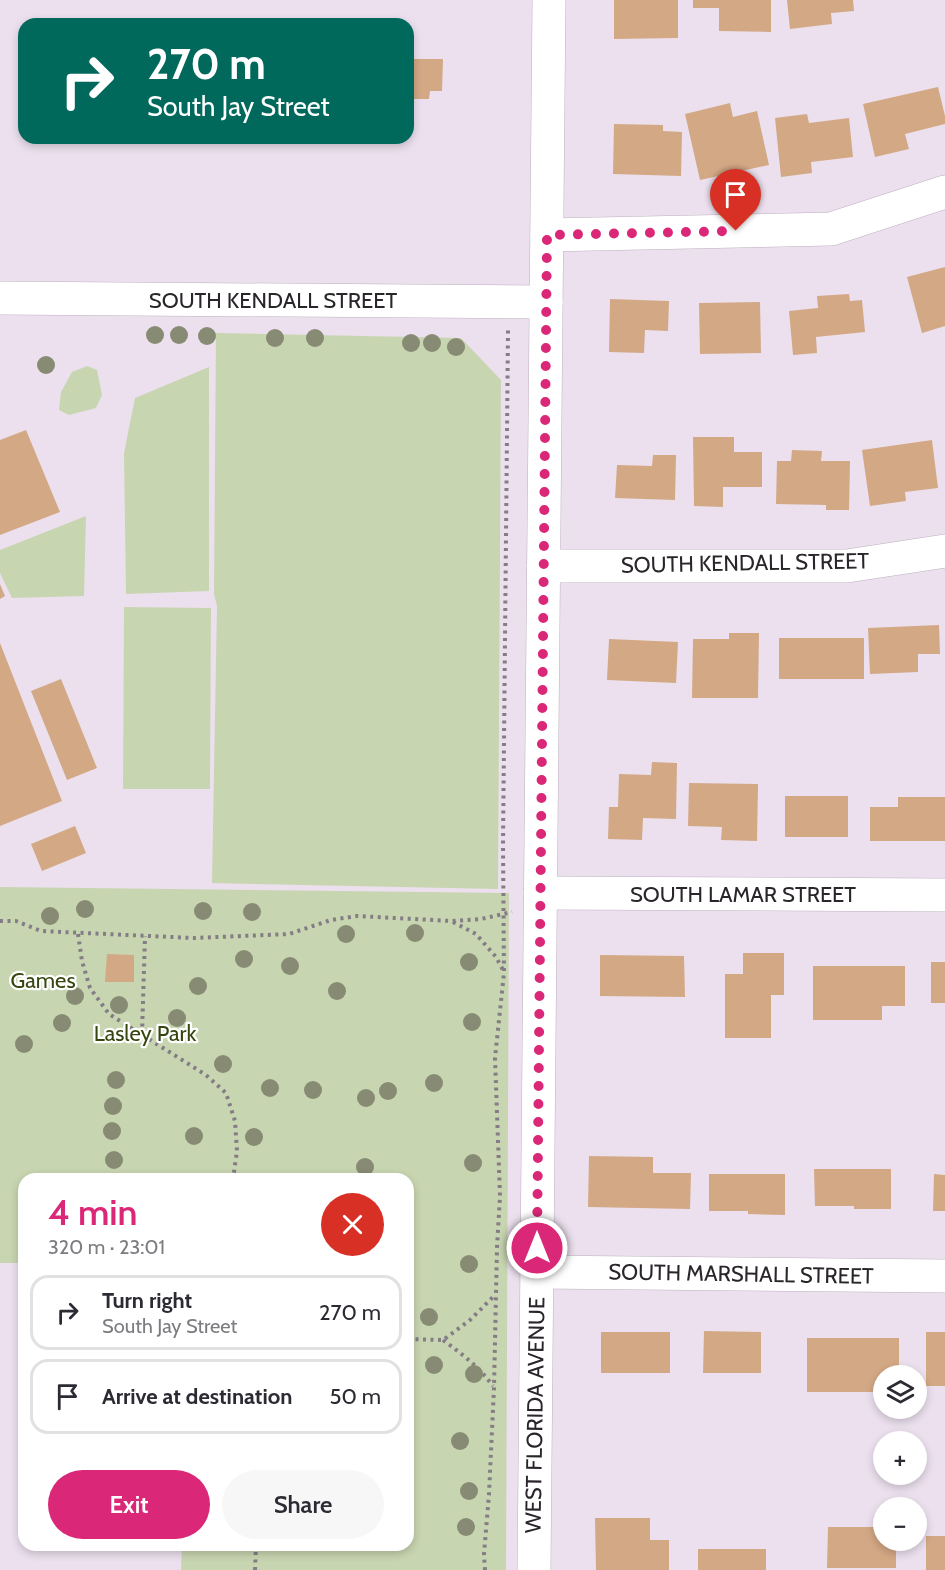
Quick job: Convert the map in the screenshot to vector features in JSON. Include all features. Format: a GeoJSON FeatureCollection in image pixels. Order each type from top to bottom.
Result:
{"type":"FeatureCollection","features":[{"type":"Feature","properties":{"kind":"street","name":"WEST FLORIDA AVENUE"},"geometry":{"type":"LineString","coordinates":[[534,1570],[549,0]]}},
{"type":"Feature","properties":{"kind":"street"},"geometry":{"type":"LineString","coordinates":[[547,235],[831,229],[945,192]]}},
{"type":"Feature","properties":{"kind":"street","name":"SOUTH KENDALL STREET"},"geometry":{"type":"LineString","coordinates":[[0,298],[546,302]]}},
{"type":"Feature","properties":{"kind":"street","name":"SOUTH KENDALL STREET"},"geometry":{"type":"LineString","coordinates":[[543,566],[847,566],[945,551]]}},
{"type":"Feature","properties":{"kind":"street","name":"SOUTH LAMAR STREET"},"geometry":{"type":"LineString","coordinates":[[540,893],[945,895]]}},
{"type":"Feature","properties":{"kind":"street","name":"SOUTH MARSHALL STREET"},"geometry":{"type":"LineString","coordinates":[[537,1272],[945,1276]]}},
{"type":"Feature","properties":{"kind":"path"},"geometry":{"type":"LineString","coordinates":[[485,1570],[500,1196],[495,1058],[504,973],[503,844],[509,302]]}},
{"type":"Feature","properties":{"kind":"path"},"geometry":{"type":"LineString","coordinates":[[0,921],[16,921],[41,932],[194,938],[290,934],[331,920],[357,916],[452,921],[481,919],[504,913]]}},
{"type":"Feature","properties":{"kind":"path"},"geometry":{"type":"LineString","coordinates":[[452,921],[476,934],[496,957],[504,973]]}},
{"type":"Feature","properties":{"kind":"path"},"geometry":{"type":"LineString","coordinates":[[78,934],[82,961],[90,988],[109,1014],[206,1074],[226,1094],[235,1121],[237,1151],[234,1173]]}},
{"type":"Feature","properties":{"kind":"path"},"geometry":{"type":"LineString","coordinates":[[142,1035],[145,936]]}},
{"type":"Feature","properties":{"kind":"path"},"geometry":{"type":"LineString","coordinates":[[443,1340],[470,1320],[496,1294]]}},
{"type":"Feature","properties":{"kind":"path"},"geometry":{"type":"LineString","coordinates":[[414,1339],[443,1340],[468,1358],[494,1388]]}},
{"type":"Feature","properties":{"kind":"path"},"geometry":{"type":"LineString","coordinates":[[255,1570],[256,1551]]}},
{"type":"Feature","properties":{"kind":"green space"},"geometry":{"type":"Polygon","coordinates":[[[216,333],[461,338],[501,380],[498,889],[212,883],[217,606],[214,594],[216,333]]]}},
{"type":"Feature","properties":{"kind":"green space"},"geometry":{"type":"Polygon","coordinates":[[[87,366],[97,370],[102,395],[96,408],[69,415],[59,410],[61,392],[72,372],[87,366]]]}},
{"type":"Feature","properties":{"kind":"green space"},"geometry":{"type":"Polygon","coordinates":[[[209,367],[209,591],[126,594],[124,453],[135,398],[209,367]]]}},
{"type":"Feature","properties":{"kind":"green space"},"geometry":{"type":"Polygon","coordinates":[[[86,516],[84,596],[12,598],[0,573],[0,550],[86,516]]]}},
{"type":"Feature","properties":{"kind":"green space"},"geometry":{"type":"Polygon","coordinates":[[[124,607],[211,608],[210,789],[123,789],[124,607]]]}},
{"type":"Feature","properties":{"kind":"green space","name":"Lasley Park"},"geometry":{"type":"Polygon","coordinates":[[[0,887],[509,893],[506,1570],[181,1570],[182,1551],[414,1551],[414,1173],[18,1173],[18,1263],[0,1263],[0,887]]]}},
{"type":"Feature","properties":{"kind":"building"},"geometry":{"type":"Polygon","coordinates":[[[614,0],[678,0],[678,38],[614,39],[614,0]]]}},
{"type":"Feature","properties":{"kind":"building"},"geometry":{"type":"Polygon","coordinates":[[[693,0],[771,0],[771,32],[719,31],[719,8],[693,8],[693,0]]]}},
{"type":"Feature","properties":{"kind":"building"},"geometry":{"type":"Polygon","coordinates":[[[787,0],[853,0],[854,11],[831,13],[832,24],[790,29],[787,0]]]}},
{"type":"Feature","properties":{"kind":"building"},"geometry":{"type":"Polygon","coordinates":[[[414,59],[443,59],[442,91],[430,91],[429,99],[414,99],[414,59]]]}},
{"type":"Feature","properties":{"kind":"building"},"geometry":{"type":"Polygon","coordinates":[[[938,87],[945,124],[905,134],[909,149],[875,157],[863,104],[938,87]]]}},
{"type":"Feature","properties":{"kind":"building"},"geometry":{"type":"Polygon","coordinates":[[[730,103],[733,117],[757,111],[769,165],[700,180],[685,114],[730,103]]]}},
{"type":"Feature","properties":{"kind":"building"},"geometry":{"type":"Polygon","coordinates":[[[807,114],[809,123],[849,118],[853,157],[811,162],[812,173],[781,177],[775,118],[807,114]]]}},
{"type":"Feature","properties":{"kind":"building"},"geometry":{"type":"Polygon","coordinates":[[[614,124],[663,125],[663,131],[682,132],[681,176],[613,174],[614,124]]]}},
{"type":"Feature","properties":{"kind":"building"},"geometry":{"type":"Polygon","coordinates":[[[945,267],[945,326],[922,333],[907,277],[945,267]]]}},
{"type":"Feature","properties":{"kind":"building"},"geometry":{"type":"Polygon","coordinates":[[[849,294],[850,301],[862,300],[865,332],[816,337],[817,353],[793,355],[789,311],[818,308],[817,296],[849,294]]]}},
{"type":"Feature","properties":{"kind":"building"},"geometry":{"type":"Polygon","coordinates":[[[610,299],[669,301],[668,331],[645,330],[644,353],[609,352],[610,299]]]}},
{"type":"Feature","properties":{"kind":"building"},"geometry":{"type":"Polygon","coordinates":[[[760,302],[761,353],[700,354],[699,303],[760,302]]]}},
{"type":"Feature","properties":{"kind":"building"},"geometry":{"type":"Polygon","coordinates":[[[26,430],[60,512],[0,535],[0,440],[26,430]]]}},
{"type":"Feature","properties":{"kind":"building"},"geometry":{"type":"Polygon","coordinates":[[[693,437],[734,437],[734,452],[762,452],[762,487],[723,487],[723,507],[694,506],[693,437]]]}},
{"type":"Feature","properties":{"kind":"building"},"geometry":{"type":"Polygon","coordinates":[[[932,440],[938,488],[905,492],[906,501],[870,506],[862,450],[932,440]]]}},
{"type":"Feature","properties":{"kind":"building"},"geometry":{"type":"Polygon","coordinates":[[[792,450],[822,451],[821,461],[850,461],[849,510],[826,510],[826,505],[776,504],[777,461],[791,461],[792,450]]]}},
{"type":"Feature","properties":{"kind":"building"},"geometry":{"type":"Polygon","coordinates":[[[653,455],[676,455],[675,500],[615,498],[617,465],[652,466],[653,455]]]}},
{"type":"Feature","properties":{"kind":"building"},"geometry":{"type":"Polygon","coordinates":[[[0,584],[5,596],[0,599],[0,584]]]}},
{"type":"Feature","properties":{"kind":"building"},"geometry":{"type":"Polygon","coordinates":[[[939,625],[940,654],[918,654],[918,672],[870,674],[868,628],[939,625]]]}},
{"type":"Feature","properties":{"kind":"building"},"geometry":{"type":"Polygon","coordinates":[[[729,633],[759,633],[758,698],[692,698],[693,639],[729,639],[729,633]]]}},
{"type":"Feature","properties":{"kind":"building"},"geometry":{"type":"Polygon","coordinates":[[[779,638],[864,638],[864,679],[779,679],[779,638]]]}},
{"type":"Feature","properties":{"kind":"building"},"geometry":{"type":"Polygon","coordinates":[[[609,639],[678,642],[676,683],[607,680],[609,639]]]}},
{"type":"Feature","properties":{"kind":"building"},"geometry":{"type":"Polygon","coordinates":[[[0,643],[62,801],[0,826],[0,643]]]}},
{"type":"Feature","properties":{"kind":"building"},"geometry":{"type":"Polygon","coordinates":[[[61,679],[97,768],[67,780],[31,691],[61,679]]]}},
{"type":"Feature","properties":{"kind":"building"},"geometry":{"type":"Polygon","coordinates":[[[652,762],[677,763],[676,819],[643,818],[642,840],[608,839],[609,807],[618,807],[619,774],[651,775],[652,762]]]}},
{"type":"Feature","properties":{"kind":"building"},"geometry":{"type":"Polygon","coordinates":[[[689,783],[758,784],[757,841],[721,840],[722,827],[688,826],[689,783]]]}},
{"type":"Feature","properties":{"kind":"building"},"geometry":{"type":"Polygon","coordinates":[[[785,796],[848,796],[848,837],[785,837],[785,796]]]}},
{"type":"Feature","properties":{"kind":"building"},"geometry":{"type":"Polygon","coordinates":[[[898,797],[945,797],[945,841],[870,841],[870,807],[898,807],[898,797]]]}},
{"type":"Feature","properties":{"kind":"building"},"geometry":{"type":"Polygon","coordinates":[[[75,826],[86,853],[42,871],[31,844],[75,826]]]}},
{"type":"Feature","properties":{"kind":"building"},"geometry":{"type":"Polygon","coordinates":[[[743,953],[784,953],[784,995],[771,995],[771,1038],[725,1038],[725,974],[743,974],[743,953]]]}},
{"type":"Feature","properties":{"kind":"building"},"geometry":{"type":"Polygon","coordinates":[[[107,954],[134,955],[134,982],[105,982],[107,954]]]}},
{"type":"Feature","properties":{"kind":"building"},"geometry":{"type":"Polygon","coordinates":[[[600,955],[684,956],[685,997],[600,996],[600,955]]]}},
{"type":"Feature","properties":{"kind":"building"},"geometry":{"type":"Polygon","coordinates":[[[931,962],[945,962],[945,1003],[931,1003],[931,962]]]}},
{"type":"Feature","properties":{"kind":"building"},"geometry":{"type":"Polygon","coordinates":[[[813,966],[905,966],[905,1006],[882,1006],[882,1020],[813,1020],[813,966]]]}},
{"type":"Feature","properties":{"kind":"building"},"geometry":{"type":"Polygon","coordinates":[[[589,1156],[653,1157],[653,1173],[691,1173],[690,1209],[588,1207],[589,1156]]]}},
{"type":"Feature","properties":{"kind":"building"},"geometry":{"type":"Polygon","coordinates":[[[814,1169],[891,1169],[891,1209],[815,1206],[814,1169]]]}},
{"type":"Feature","properties":{"kind":"building"},"geometry":{"type":"Polygon","coordinates":[[[709,1174],[785,1174],[785,1215],[748,1214],[748,1211],[709,1211],[709,1174]]]}},
{"type":"Feature","properties":{"kind":"building"},"geometry":{"type":"Polygon","coordinates":[[[934,1174],[945,1175],[945,1211],[933,1211],[934,1174]]]}},
{"type":"Feature","properties":{"kind":"building"},"geometry":{"type":"Polygon","coordinates":[[[704,1331],[761,1332],[761,1373],[703,1373],[704,1331]]]}},
{"type":"Feature","properties":{"kind":"building"},"geometry":{"type":"Polygon","coordinates":[[[601,1332],[670,1332],[670,1373],[601,1373],[601,1332]]]}},
{"type":"Feature","properties":{"kind":"building"},"geometry":{"type":"Polygon","coordinates":[[[926,1332],[945,1332],[945,1386],[927,1386],[926,1332]]]}},
{"type":"Feature","properties":{"kind":"building"},"geometry":{"type":"Polygon","coordinates":[[[807,1338],[899,1338],[899,1365],[873,1365],[873,1392],[807,1392],[807,1338]]]}},
{"type":"Feature","properties":{"kind":"building"},"geometry":{"type":"Polygon","coordinates":[[[595,1518],[650,1518],[650,1540],[669,1540],[669,1570],[596,1570],[595,1518]]]}},
{"type":"Feature","properties":{"kind":"building"},"geometry":{"type":"Polygon","coordinates":[[[828,1527],[873,1527],[873,1551],[896,1551],[896,1568],[827,1568],[828,1527]]]}},
{"type":"Feature","properties":{"kind":"building"},"geometry":{"type":"Polygon","coordinates":[[[927,1536],[945,1536],[945,1570],[926,1570],[927,1536]]]}},
{"type":"Feature","properties":{"kind":"building"},"geometry":{"type":"Polygon","coordinates":[[[698,1549],[766,1549],[766,1570],[698,1570],[698,1549]]]}},
{"type":"Feature","properties":{"kind":"route"},"geometry":{"type":"LineString","coordinates":[[537,1248],[547,235],[736,231]]}},
{"type":"Feature","properties":{"kind":"park label","name":"Games"},"geometry":{"type":"Point","coordinates":[43,980]}}]}
